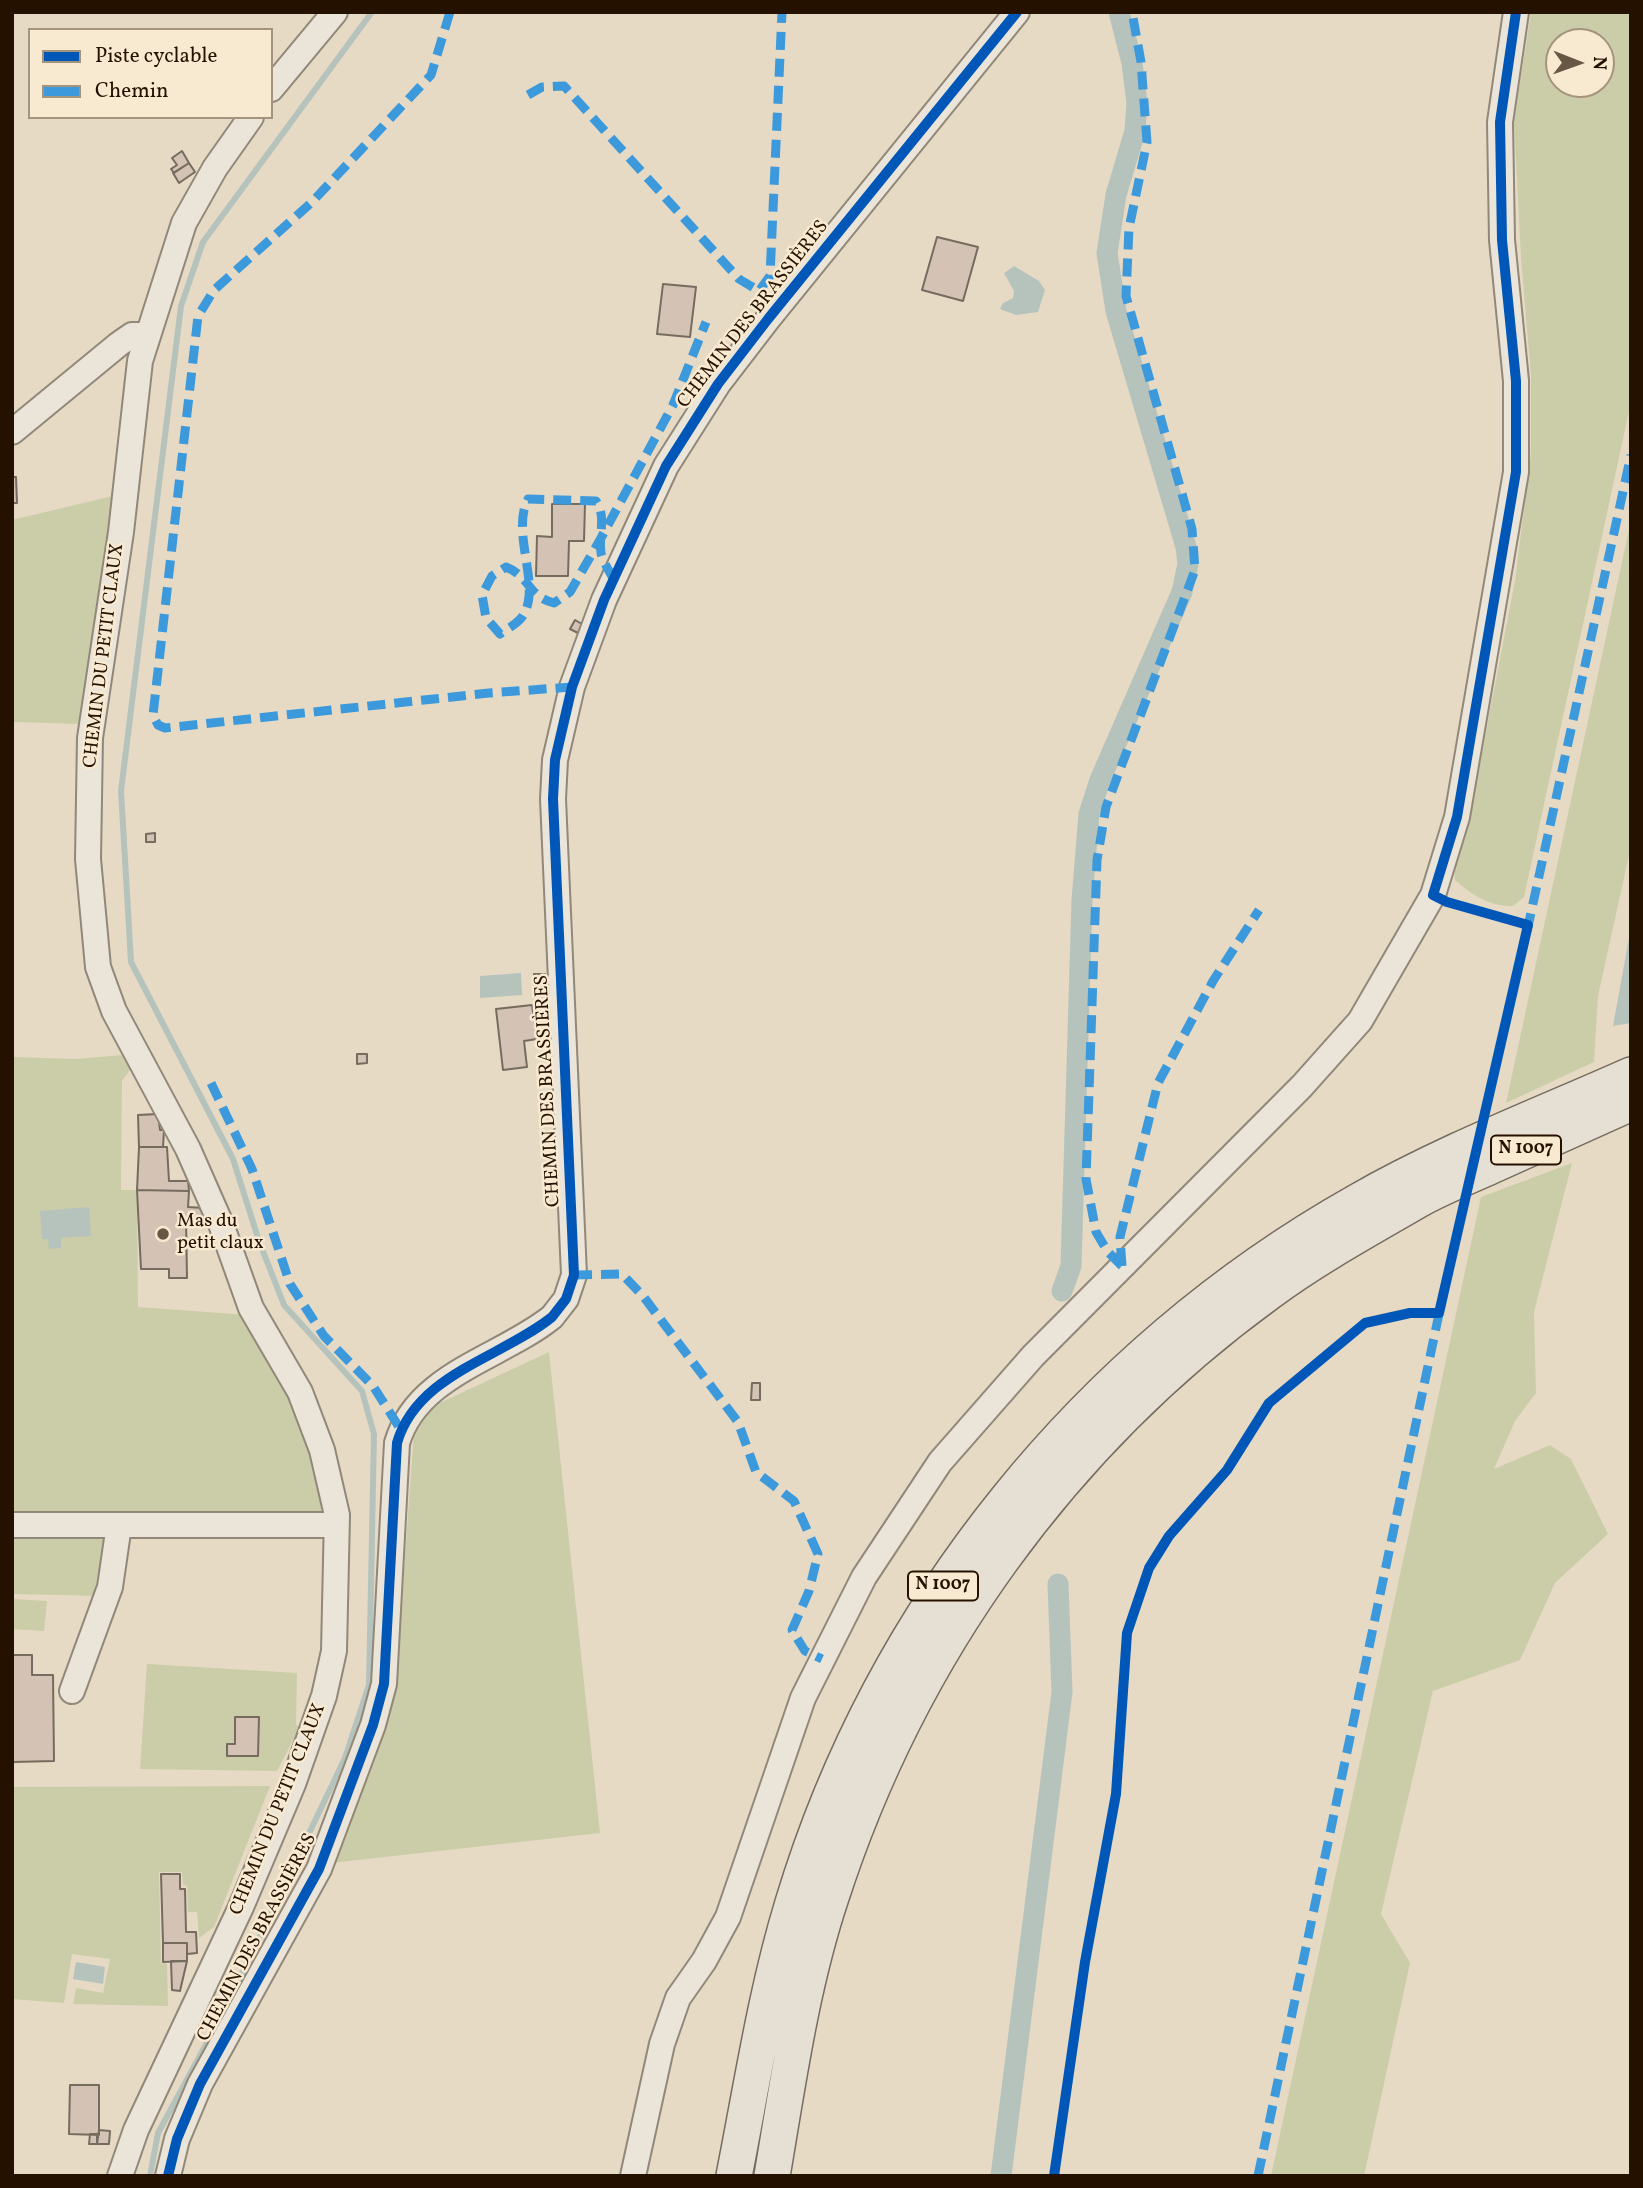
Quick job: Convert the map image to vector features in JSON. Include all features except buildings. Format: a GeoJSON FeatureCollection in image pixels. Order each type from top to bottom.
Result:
{"type":"FeatureCollection","features":[{"type":"Feature","properties":{"kind":"highway","name":"N 1007"},"geometry":{"type":"LineString","coordinates":[[772,2176],[808,1976],[831,1897],[878,1770],[929,1671],[972,1598],[1063,1478],[1114,1423],[1215,1333],[1416,1185],[1631,1075]]}},
{"type":"Feature","properties":{"kind":"highway","name":"N 1007"},"geometry":{"type":"LineString","coordinates":[[734,2176],[767,2011],[793,1903],[850,1751],[899,1653],[970,1546],[1034,1462],[1146,1352],[1198,1307],[1296,1238],[1416,1185],[1631,1103]]}},
{"type":"Feature","properties":{"kind":"street"},"geometry":{"type":"LineString","coordinates":[[273,87],[335,12]]}},
{"type":"Feature","properties":{"kind":"street","name":"CHEMIN DES BRASSIÈRES"},"geometry":{"type":"LineString","coordinates":[[167,2176],[177,2139],[201,2084],[319,1869],[373,1725],[384,1684],[397,1443],[401,1430],[410,1413],[430,1391],[538,1329],[552,1317],[566,1299],[574,1275],[553,799],[555,760],[572,687],[604,600],[666,466],[718,384],[1017,12]]}},
{"type":"Feature","properties":{"kind":"street"},"geometry":{"type":"LineString","coordinates":[[633,2176],[662,2044],[678,1998],[704,1961],[727,1917],[803,1698],[864,1577],[940,1462],[1032,1356],[1302,1086],[1360,1021],[1433,895],[1457,817],[1516,472],[1516,381],[1502,240],[1500,122],[1516,12]]}},
{"type":"Feature","properties":{"kind":"street","name":"CHEMIN DU PETIT CLAUX"},"geometry":{"type":"LineString","coordinates":[[120,2176],[136,2130],[267,1846],[324,1696],[334,1651],[337,1525],[322,1450],[300,1392],[251,1308],[221,1224],[188,1149],[114,1011],[98,967],[88,859],[90,738],[121,532],[140,361],[146,335],[162,302],[184,223],[215,168],[250,119]]}},
{"type":"Feature","properties":{"kind":"street"},"geometry":{"type":"LineString","coordinates":[[12,432],[119,344],[132,335],[146,335]]}},
{"type":"Feature","properties":{"kind":"street"},"geometry":{"type":"LineString","coordinates":[[12,1525],[337,1525]]}},
{"type":"Feature","properties":{"kind":"street"},"geometry":{"type":"LineString","coordinates":[[72,1691],[110,1587],[119,1525]]}},
{"type":"Feature","properties":{"kind":"green space"},"geometry":{"type":"Polygon","coordinates":[[[1531,12],[1631,12],[1631,402],[1524,897],[1513,906],[1489,902],[1475,895],[1455,880],[1454,869],[1468,825],[1515,581],[1531,453],[1531,376],[1521,258],[1514,121],[1531,12]]]}},
{"type":"Feature","properties":{"kind":"green space"},"geometry":{"type":"Polygon","coordinates":[[[117,495],[82,724],[12,722],[12,520],[117,495]]]}},
{"type":"Feature","properties":{"kind":"green space"},"geometry":{"type":"Polygon","coordinates":[[[1631,520],[1631,846],[1598,996],[1594,1062],[1506,1103],[1631,520]]]}},
{"type":"Feature","properties":{"kind":"green space"},"geometry":{"type":"Polygon","coordinates":[[[123,1055],[131,1061],[130,1070],[122,1081],[121,1190],[137,1190],[138,1307],[247,1315],[295,1394],[333,1516],[12,1516],[12,1057],[76,1059],[123,1055]]]}},
{"type":"Feature","properties":{"kind":"green space"},"geometry":{"type":"Polygon","coordinates":[[[1572,1163],[1534,1312],[1536,1393],[1515,1421],[1494,1469],[1550,1445],[1571,1459],[1608,1534],[1555,1583],[1520,1660],[1433,1691],[1381,1914],[1410,1963],[1364,2176],[1271,2176],[1481,1197],[1572,1163]]]}},
{"type":"Feature","properties":{"kind":"green space"},"geometry":{"type":"Polygon","coordinates":[[[549,1352],[600,1833],[331,1863],[398,1653],[414,1432],[429,1408],[549,1352]]]}},
{"type":"Feature","properties":{"kind":"green space"},"geometry":{"type":"Polygon","coordinates":[[[12,1534],[104,1535],[101,1596],[12,1594],[12,1534]]]}},
{"type":"Feature","properties":{"kind":"green space"},"geometry":{"type":"Polygon","coordinates":[[[12,1599],[47,1601],[44,1631],[12,1629],[12,1599]]]}},
{"type":"Feature","properties":{"kind":"green space"},"geometry":{"type":"Polygon","coordinates":[[[147,1664],[297,1673],[296,1725],[300,1727],[277,1771],[140,1769],[147,1664]]]}},
{"type":"Feature","properties":{"kind":"green space"},"geometry":{"type":"Polygon","coordinates":[[[270,1786],[214,1927],[199,1938],[197,1912],[188,1912],[187,1886],[183,1885],[182,1872],[159,1872],[161,1963],[167,1964],[168,2006],[73,2004],[76,1988],[103,1993],[110,1959],[72,1954],[64,2003],[12,1999],[12,1787],[270,1786]]]}},
{"type":"Feature","properties":{"kind":"shaded area"},"geometry":{"type":"Polygon","coordinates":[[[1014,266],[1039,281],[1045,290],[1038,312],[1016,315],[1000,309],[1003,303],[1013,298],[1014,291],[1004,273],[1014,266]]]}},
{"type":"Feature","properties":{"kind":"shaded area"},"geometry":{"type":"Polygon","coordinates":[[[1631,927],[1631,1023],[1613,1026],[1631,927]]]}},
{"type":"Feature","properties":{"kind":"shaded area"},"geometry":{"type":"Polygon","coordinates":[[[521,973],[522,995],[480,998],[480,976],[521,973]]]}},
{"type":"Feature","properties":{"kind":"shaded area"},"geometry":{"type":"Polygon","coordinates":[[[89,1207],[91,1236],[61,1238],[61,1248],[49,1249],[48,1239],[42,1239],[40,1211],[89,1207]]]}},
{"type":"Feature","properties":{"kind":"shaded area"},"geometry":{"type":"Polygon","coordinates":[[[76,1962],[105,1967],[103,1984],[73,1979],[76,1962]]]}},
{"type":"Feature","properties":{"kind":"waterway"},"geometry":{"type":"LineString","coordinates":[[150,2176],[158,2133],[222,2015],[345,1758],[369,1685],[374,1434],[362,1391],[284,1305],[259,1241],[233,1159],[131,962],[121,791],[181,306],[203,242],[372,12]]}},
{"type":"Feature","properties":{"kind":"waterway"},"geometry":{"type":"LineString","coordinates":[[1062,1291],[1071,1266],[1082,900],[1089,814],[1100,780],[1182,592],[1188,564],[1186,547],[1116,311],[1107,253],[1116,195],[1135,131],[1137,103],[1132,63],[1119,12]]}},
{"type":"Feature","properties":{"kind":"waterway"},"geometry":{"type":"LineString","coordinates":[[1001,2176],[1062,1692],[1058,1584]]}},
{"type":"Feature","properties":{"kind":"marked path"},"geometry":{"type":"LineString","coordinates":[[450,12],[431,75],[311,203],[214,290],[198,316],[153,715],[158,725],[165,728],[489,693],[572,687]]}},
{"type":"Feature","properties":{"kind":"marked path"},"geometry":{"type":"LineString","coordinates":[[528,95],[542,87],[564,86],[739,279],[759,291],[770,276],[782,12]]}},
{"type":"Feature","properties":{"kind":"marked path"},"geometry":{"type":"LineString","coordinates":[[1122,1266],[1108,1252],[1096,1232],[1086,1179],[1097,860],[1106,807],[1195,570],[1192,529],[1126,296],[1129,228],[1147,142],[1141,62],[1132,12]]}},
{"type":"Feature","properties":{"kind":"marked path"},"geometry":{"type":"LineString","coordinates":[[614,580],[601,553],[600,540],[601,533],[601,526],[602,520],[596,501],[528,499],[522,528],[528,576],[529,591],[528,605],[522,617],[500,634],[486,618],[482,595],[492,576],[506,567],[520,576],[525,581],[529,586],[539,596],[545,600],[554,603],[570,592],[601,538],[673,405],[706,322]]}},
{"type":"Feature","properties":{"kind":"marked path"},"geometry":{"type":"LineString","coordinates":[[1527,931],[1631,455]]}},
{"type":"Feature","properties":{"kind":"marked path"},"geometry":{"type":"LineString","coordinates":[[1122,1266],[1120,1237],[1158,1083],[1213,981],[1259,910]]}},
{"type":"Feature","properties":{"kind":"marked path"},"geometry":{"type":"LineString","coordinates":[[211,1083],[252,1169],[290,1284],[324,1336],[373,1386],[401,1430]]}},
{"type":"Feature","properties":{"kind":"marked path"},"geometry":{"type":"LineString","coordinates":[[574,1275],[622,1274],[643,1296],[738,1422],[756,1472],[794,1501],[818,1554],[809,1591],[792,1630],[805,1651],[822,1659]]}},
{"type":"Feature","properties":{"kind":"marked path"},"geometry":{"type":"LineString","coordinates":[[1258,2176],[1440,1309]]}},
{"type":"Feature","properties":{"kind":"cycle path"},"geometry":{"type":"LineString","coordinates":[[168,2176],[177,2139],[200,2084],[319,1869],[373,1725],[384,1684],[397,1443],[407,1419],[422,1400],[441,1384],[552,1317],[566,1299],[574,1275],[553,799],[555,760],[572,687],[604,600],[666,466],[718,384],[1017,12]]}},
{"type":"Feature","properties":{"kind":"cycle path"},"geometry":{"type":"LineString","coordinates":[[1054,2176],[1085,1962],[1116,1794],[1127,1633],[1149,1568],[1169,1536],[1227,1470],[1269,1403],[1365,1323],[1410,1313],[1439,1313],[1528,925],[1447,902],[1433,895],[1457,817],[1516,472],[1516,381],[1502,240],[1500,122],[1516,12]]}},
{"type":"Feature","properties":{"kind":"place","name":"Mas du petit claux"},"geometry":{"type":"Point","coordinates":[163,1234]}}]}
